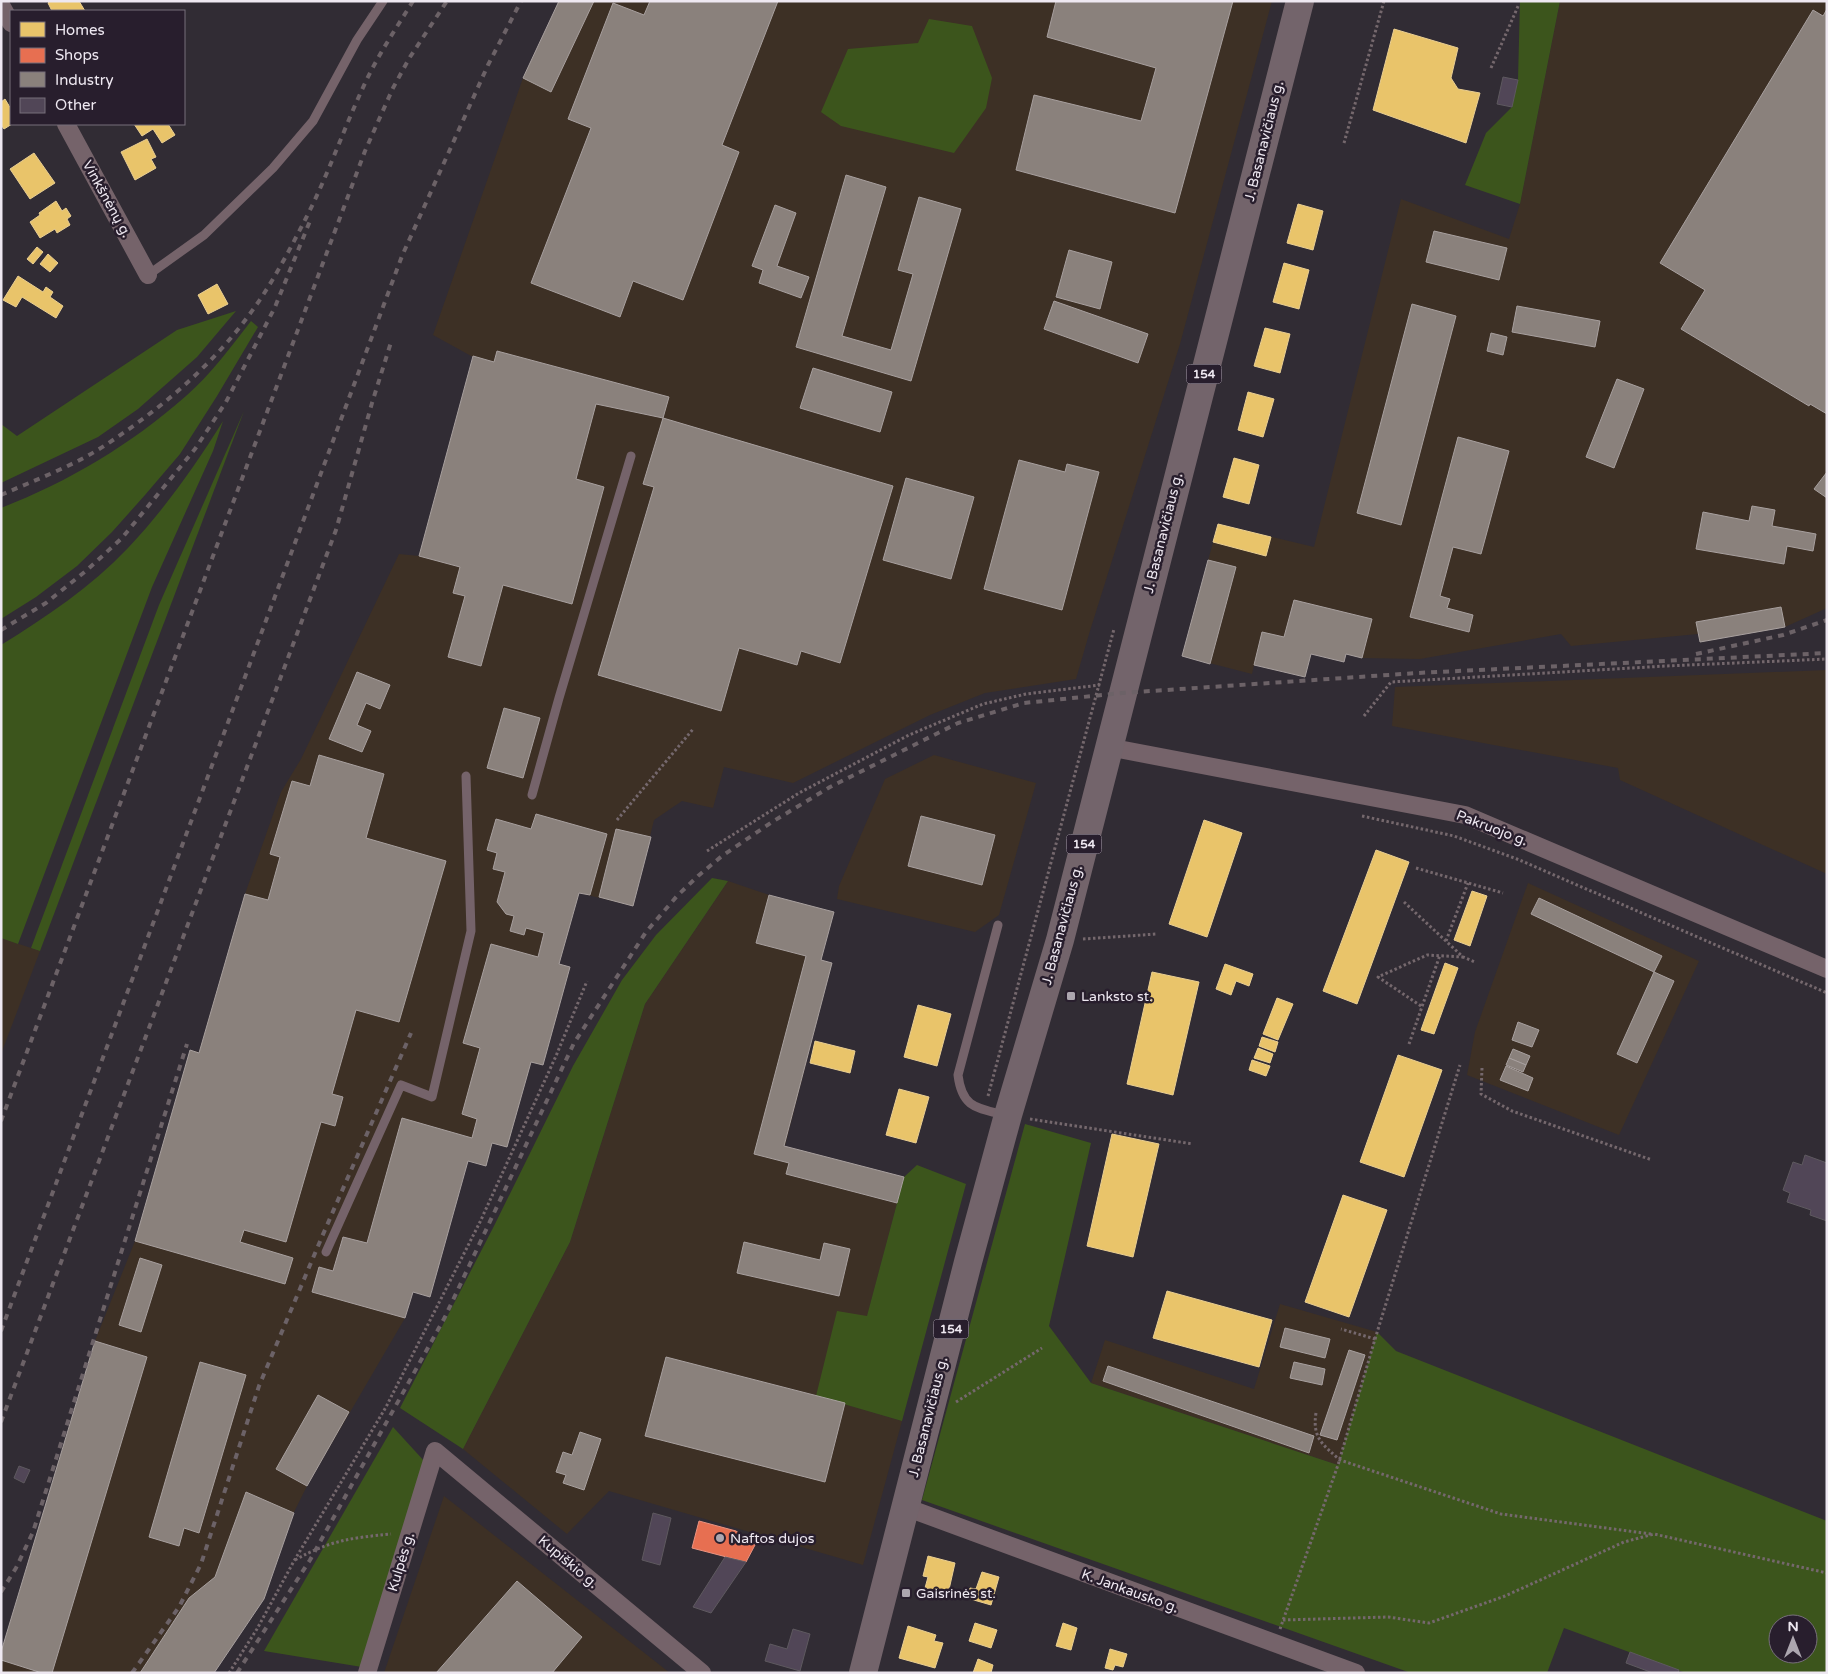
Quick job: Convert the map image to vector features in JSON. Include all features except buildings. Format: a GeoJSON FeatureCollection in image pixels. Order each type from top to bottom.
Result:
{"type":"FeatureCollection","features":[{"type":"Feature","properties":{"kind":"main road","name":"J. Basanavičiaus g."},"geometry":{"type":"LineString","coordinates":[[862,1673],[968,1262],[996,1112],[1060,940],[1108,747],[1112,684],[1300,1]]}},
{"type":"Feature","properties":{"kind":"street"},"geometry":{"type":"LineString","coordinates":[[1,5],[10,21]]}},
{"type":"Feature","properties":{"kind":"street","name":"Vinkšnėnų g."},"geometry":{"type":"LineString","coordinates":[[67,125],[148,275]]}},
{"type":"Feature","properties":{"kind":"street","name":"Pakruojo g."},"geometry":{"type":"LineString","coordinates":[[1108,747],[1465,815],[1827,969]]}},
{"type":"Feature","properties":{"kind":"street","name":"Kulpės g."},"geometry":{"type":"LineString","coordinates":[[367,1673],[435,1451]]}},
{"type":"Feature","properties":{"kind":"street","name":"Kupiškio g."},"geometry":{"type":"LineString","coordinates":[[435,1451],[702,1673]]}},
{"type":"Feature","properties":{"kind":"street","name":"K. Jankausko g."},"geometry":{"type":"LineString","coordinates":[[905,1508],[1356,1673]]}},
{"type":"Feature","properties":{"kind":"lane"},"geometry":{"type":"LineString","coordinates":[[148,275],[204,235],[273,168],[313,121],[357,40],[383,1]]}},
{"type":"Feature","properties":{"kind":"lane"},"geometry":{"type":"LineString","coordinates":[[532,795],[631,456]]}},
{"type":"Feature","properties":{"kind":"lane"},"geometry":{"type":"LineString","coordinates":[[326,1252],[401,1085],[432,1097],[471,931],[466,776]]}},
{"type":"Feature","properties":{"kind":"lane"},"geometry":{"type":"LineString","coordinates":[[996,1112],[978,1108],[966,1101],[960,1088],[958,1075],[998,925]]}},
{"type":"Feature","properties":{"kind":"path"},"geometry":{"type":"LineString","coordinates":[[1344,144],[1384,1]]}},
{"type":"Feature","properties":{"kind":"path"},"geometry":{"type":"LineString","coordinates":[[1491,68],[1519,4]]}},
{"type":"Feature","properties":{"kind":"path"},"geometry":{"type":"LineString","coordinates":[[1114,628],[1112,684],[996,1112],[1193,1144]]}},
{"type":"Feature","properties":{"kind":"path"},"geometry":{"type":"LineString","coordinates":[[1364,716],[1391,682],[1827,659]]}},
{"type":"Feature","properties":{"kind":"path"},"geometry":{"type":"LineString","coordinates":[[707,852],[799,794],[909,735],[992,702],[1026,694],[1112,684]]}},
{"type":"Feature","properties":{"kind":"path"},"geometry":{"type":"LineString","coordinates":[[618,820],[694,728]]}},
{"type":"Feature","properties":{"kind":"path"},"geometry":{"type":"LineString","coordinates":[[1362,816],[1454,836],[1508,856],[1827,993]]}},
{"type":"Feature","properties":{"kind":"path"},"geometry":{"type":"LineString","coordinates":[[1416,868],[1503,893]]}},
{"type":"Feature","properties":{"kind":"path"},"geometry":{"type":"LineString","coordinates":[[1446,941],[1468,883]]}},
{"type":"Feature","properties":{"kind":"path"},"geometry":{"type":"LineString","coordinates":[[1404,902],[1463,956],[1475,962]]}},
{"type":"Feature","properties":{"kind":"path"},"geometry":{"type":"LineString","coordinates":[[1060,940],[1157,934]]}},
{"type":"Feature","properties":{"kind":"path"},"geometry":{"type":"LineString","coordinates":[[1422,1006],[1378,977],[1427,955],[1463,956]]}},
{"type":"Feature","properties":{"kind":"path"},"geometry":{"type":"LineString","coordinates":[[1409,1044],[1440,955]]}},
{"type":"Feature","properties":{"kind":"path"},"geometry":{"type":"LineString","coordinates":[[229,1673],[257,1629],[294,1561],[386,1407],[480,1222],[556,1056],[587,980]]}},
{"type":"Feature","properties":{"kind":"path"},"geometry":{"type":"LineString","coordinates":[[1276,1644],[1340,1460],[1375,1339],[1460,1065]]}},
{"type":"Feature","properties":{"kind":"path"},"geometry":{"type":"LineString","coordinates":[[1482,1068],[1481,1094],[1512,1111],[1652,1160]]}},
{"type":"Feature","properties":{"kind":"path"},"geometry":{"type":"LineString","coordinates":[[1341,1329],[1375,1339]]}},
{"type":"Feature","properties":{"kind":"path"},"geometry":{"type":"LineString","coordinates":[[928,1419],[1042,1348]]}},
{"type":"Feature","properties":{"kind":"path"},"geometry":{"type":"LineString","coordinates":[[1316,1413],[1314,1425],[1321,1443],[1340,1460],[1501,1514],[1654,1534],[1827,1573]]}},
{"type":"Feature","properties":{"kind":"path"},"geometry":{"type":"LineString","coordinates":[[294,1561],[317,1548],[350,1538],[410,1533]]}},
{"type":"Feature","properties":{"kind":"path"},"geometry":{"type":"LineString","coordinates":[[1283,1620],[1388,1618],[1429,1623],[1506,1596],[1624,1542],[1654,1534]]}},
{"type":"Feature","properties":{"kind":"shaded area"},"geometry":{"type":"Polygon","coordinates":[[[559,1],[1272,1],[1180,344],[1076,679],[985,693],[930,715],[793,783],[724,767],[713,808],[682,801],[654,820],[633,906],[579,893],[559,964],[570,967],[543,1065],[531,1062],[507,1147],[492,1143],[486,1166],[468,1161],[412,1292],[405,1318],[307,1486],[214,1673],[1,1673],[1,1652],[95,1341],[135,1241],[190,1050],[199,1052],[245,894],[281,792],[301,759],[399,554],[419,556],[473,357],[433,335],[523,78],[559,1]]]}},
{"type":"Feature","properties":{"kind":"shaded area"},"geometry":{"type":"Polygon","coordinates":[[[1560,1],[1827,1],[1827,608],[1785,627],[1700,642],[1698,634],[1571,646],[1561,634],[1420,659],[1362,658],[1346,654],[1311,654],[1305,677],[1254,665],[1252,674],[1182,656],[1218,524],[1314,547],[1401,199],[1509,239],[1520,204],[1560,1]]]}},
{"type":"Feature","properties":{"kind":"shaded area"},"geometry":{"type":"Polygon","coordinates":[[[1827,670],[1827,874],[1620,780],[1618,768],[1392,726],[1395,687],[1827,670]]]}},
{"type":"Feature","properties":{"kind":"shaded area"},"geometry":{"type":"Polygon","coordinates":[[[934,755],[1036,783],[999,915],[975,932],[837,899],[839,886],[885,779],[934,755]]]}},
{"type":"Feature","properties":{"kind":"shaded area"},"geometry":{"type":"Polygon","coordinates":[[[728,881],[769,895],[834,912],[821,960],[832,963],[785,1146],[904,1177],[867,1317],[817,1396],[902,1421],[863,1565],[609,1491],[567,1534],[463,1449],[570,1242],[645,1004],[728,881]]]}},
{"type":"Feature","properties":{"kind":"shaded area"},"geometry":{"type":"Polygon","coordinates":[[[1528,883],[1699,961],[1619,1135],[1467,1075],[1475,1032],[1528,883]]]}},
{"type":"Feature","properties":{"kind":"shaded area"},"geometry":{"type":"Polygon","coordinates":[[[1,938],[40,951],[1,1054],[1,938]]]}},
{"type":"Feature","properties":{"kind":"shaded area"},"geometry":{"type":"Polygon","coordinates":[[[1280,1304],[1377,1332],[1338,1465],[1091,1383],[1105,1340],[1254,1389],[1280,1304]]]}},
{"type":"Feature","properties":{"kind":"shaded area"},"geometry":{"type":"Polygon","coordinates":[[[444,1496],[670,1673],[384,1673],[444,1496]]]}},
{"type":"Feature","properties":{"kind":"green space"},"geometry":{"type":"Polygon","coordinates":[[[1520,1],[1560,1],[1520,204],[1465,185],[1486,133],[1512,107],[1518,80],[1520,1]]]}},
{"type":"Feature","properties":{"kind":"green space"},"geometry":{"type":"Polygon","coordinates":[[[929,19],[972,26],[992,78],[986,108],[954,153],[841,126],[821,112],[848,49],[918,43],[929,19]]]}},
{"type":"Feature","properties":{"kind":"green space"},"geometry":{"type":"Polygon","coordinates":[[[236,311],[197,357],[138,409],[98,437],[1,483],[1,424],[17,436],[177,330],[236,311]]]}},
{"type":"Feature","properties":{"kind":"green space"},"geometry":{"type":"Polygon","coordinates":[[[251,321],[258,327],[180,454],[112,532],[77,566],[36,597],[1,619],[1,508],[75,474],[121,446],[165,414],[204,379],[251,321]]]}},
{"type":"Feature","properties":{"kind":"green space"},"geometry":{"type":"Polygon","coordinates":[[[244,411],[40,951],[31,948],[159,605],[244,411]]]}},
{"type":"Feature","properties":{"kind":"green space"},"geometry":{"type":"Polygon","coordinates":[[[223,421],[213,451],[152,587],[18,944],[1,938],[1,645],[68,601],[99,576],[128,548],[178,487],[223,421]]]}},
{"type":"Feature","properties":{"kind":"green space"},"geometry":{"type":"Polygon","coordinates":[[[712,878],[728,881],[645,1004],[570,1242],[463,1449],[400,1408],[494,1226],[573,1066],[622,980],[656,935],[712,878]]]}},
{"type":"Feature","properties":{"kind":"green space"},"geometry":{"type":"Polygon","coordinates":[[[1025,1124],[1091,1143],[1049,1326],[1091,1383],[1338,1465],[1377,1332],[1396,1351],[1827,1521],[1827,1673],[1686,1673],[1564,1628],[1547,1673],[1411,1673],[922,1500],[1025,1124]]]}},
{"type":"Feature","properties":{"kind":"green space"},"geometry":{"type":"Polygon","coordinates":[[[917,1165],[966,1184],[902,1421],[816,1396],[837,1311],[867,1316],[904,1177],[917,1165]]]}},
{"type":"Feature","properties":{"kind":"green space"},"geometry":{"type":"Polygon","coordinates":[[[393,1427],[425,1462],[362,1667],[264,1651],[393,1427]]]}},
{"type":"Feature","properties":{"kind":"railway"},"geometry":{"type":"LineString","coordinates":[[1,495],[82,459],[127,431],[184,386],[234,334],[265,292],[286,256],[314,201],[367,79],[413,1]]}},
{"type":"Feature","properties":{"kind":"railway"},"geometry":{"type":"LineString","coordinates":[[1,1121],[365,151],[393,88],[410,57],[447,1]]}},
{"type":"Feature","properties":{"kind":"railway"},"geometry":{"type":"LineString","coordinates":[[1,1331],[402,256],[488,65],[521,1]]}},
{"type":"Feature","properties":{"kind":"railway"},"geometry":{"type":"LineString","coordinates":[[1,630],[46,603],[87,570],[122,538],[195,449],[226,402],[275,307],[310,221]]}},
{"type":"Feature","properties":{"kind":"railway"},"geometry":{"type":"LineString","coordinates":[[1,1422],[336,530],[392,339]]}},
{"type":"Feature","properties":{"kind":"railway"},"geometry":{"type":"LineString","coordinates":[[1696,654],[1783,635],[1827,620]]}},
{"type":"Feature","properties":{"kind":"railway"},"geometry":{"type":"LineString","coordinates":[[237,1673],[310,1560],[445,1317],[574,1043],[646,932],[677,896],[722,856],[772,822],[830,787],[958,723],[1024,703],[1122,693],[1417,673],[1827,653]]}},
{"type":"Feature","properties":{"kind":"railway"},"geometry":{"type":"LineString","coordinates":[[132,1673],[179,1607],[201,1564],[259,1386],[411,1033]]}},
{"type":"Feature","properties":{"kind":"railway"},"geometry":{"type":"LineString","coordinates":[[1,1592],[16,1568],[33,1532],[187,1044]]}},
{"type":"Feature","properties":{"kind":"place","name":"Lanksto st."},"geometry":{"type":"Point","coordinates":[1071,996]}},
{"type":"Feature","properties":{"kind":"place","name":"Naftos dujos"},"geometry":{"type":"Point","coordinates":[720,1538]}},
{"type":"Feature","properties":{"kind":"place","name":"Gaisrinės st."},"geometry":{"type":"Point","coordinates":[906,1593]}}]}
